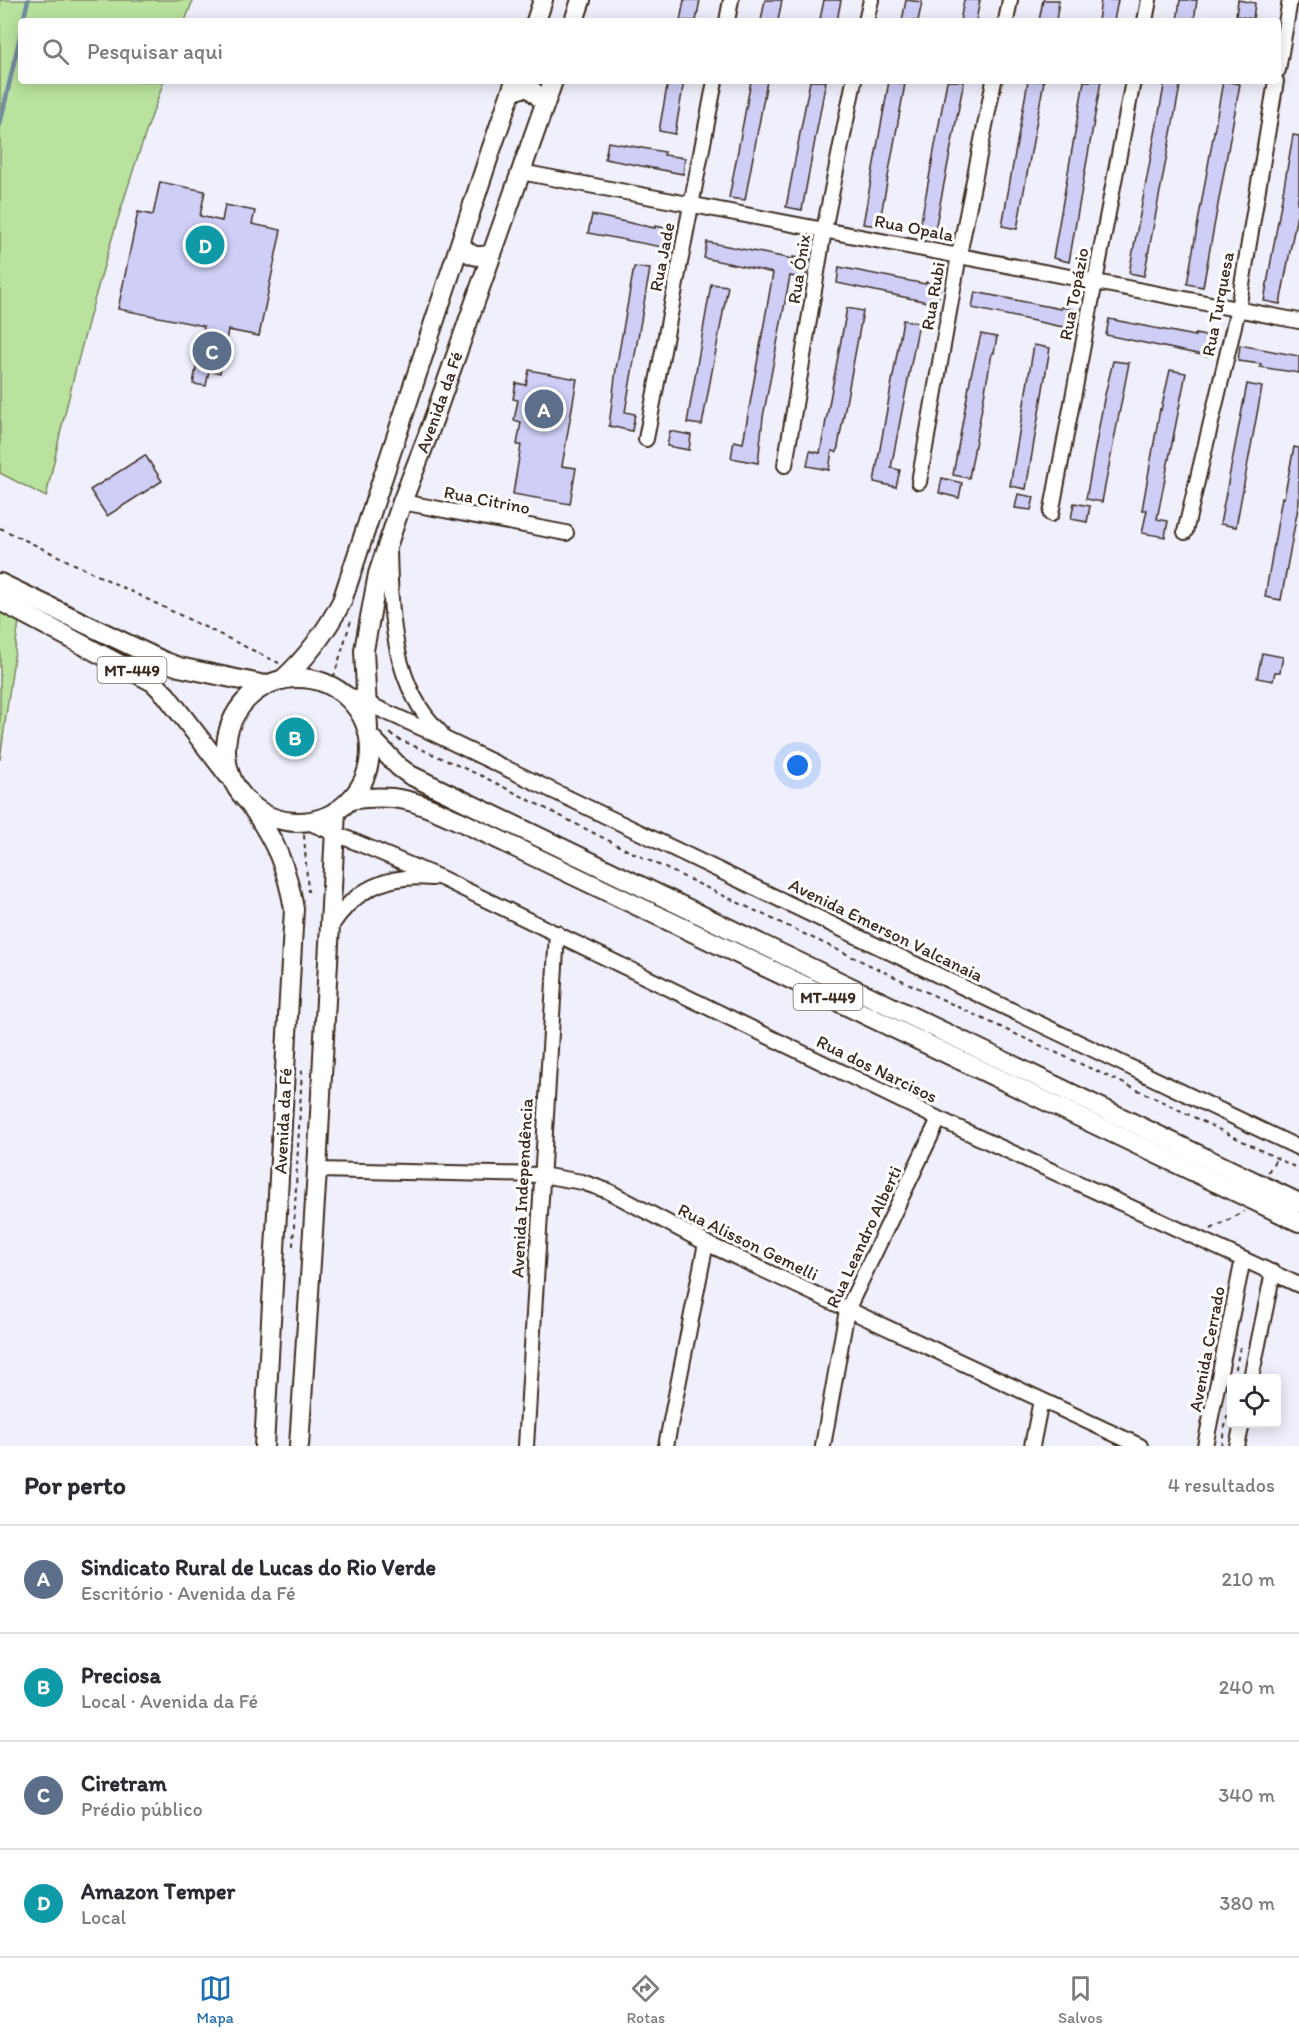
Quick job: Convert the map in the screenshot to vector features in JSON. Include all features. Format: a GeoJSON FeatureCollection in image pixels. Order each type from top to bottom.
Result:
{"type":"FeatureCollection","features":[{"type":"Feature","properties":{"kind":"main road"},"geometry":{"type":"LineString","coordinates":[[537,18],[543,0]]}},
{"type":"Feature","properties":{"kind":"main road"},"geometry":{"type":"LineString","coordinates":[[575,18],[581,0]]}},
{"type":"Feature","properties":{"kind":"main road","name":"Avenida da Fé"},"geometry":{"type":"LineString","coordinates":[[370,734],[364,650],[378,574],[552,84]]}},
{"type":"Feature","properties":{"kind":"main road"},"geometry":{"type":"LineString","coordinates":[[513,87],[530,88],[545,103]]}},
{"type":"Feature","properties":{"kind":"main road","name":"Avenida da Fé"},"geometry":{"type":"LineString","coordinates":[[280,678],[316,645],[328,629],[342,601],[513,87]]}},
{"type":"Feature","properties":{"kind":"main road"},"geometry":{"type":"LineString","coordinates":[[461,244],[473,256],[492,254]]}},
{"type":"Feature","properties":{"kind":"main road","name":"MT-449"},"geometry":{"type":"LineString","coordinates":[[0,583],[163,661],[188,669],[303,678],[325,682],[344,693],[359,709],[370,734],[399,767],[411,775],[1299,1203]]}},
{"type":"Feature","properties":{"kind":"main road","name":"MT-449"},"geometry":{"type":"LineString","coordinates":[[0,601],[153,682],[231,779],[239,793],[251,806],[268,817],[288,822],[308,822],[328,816],[343,806],[374,796],[391,796],[415,801],[1299,1222]]}},
{"type":"Feature","properties":{"kind":"main road","name":"MT-449"},"geometry":{"type":"LineString","coordinates":[[231,779],[226,762],[226,743],[230,724],[239,707],[251,695],[280,678]]}},
{"type":"Feature","properties":{"kind":"main road"},"geometry":{"type":"LineString","coordinates":[[343,806],[359,790],[368,771],[370,734]]}},
{"type":"Feature","properties":{"kind":"main road","name":"Avenida da Fé"},"geometry":{"type":"LineString","coordinates":[[251,806],[271,834],[282,857],[290,882],[294,909],[264,1446]]}},
{"type":"Feature","properties":{"kind":"main road","name":"Avenida da Fé"},"geometry":{"type":"LineString","coordinates":[[299,1446],[335,834],[343,806]]}},
{"type":"Feature","properties":{"kind":"street"},"geometry":{"type":"LineString","coordinates":[[728,18],[731,0]]}},
{"type":"Feature","properties":{"kind":"street"},"geometry":{"type":"LineString","coordinates":[[867,18],[870,0]]}},
{"type":"Feature","properties":{"kind":"street"},"geometry":{"type":"LineString","coordinates":[[1007,18],[1010,0]]}},
{"type":"Feature","properties":{"kind":"street"},"geometry":{"type":"LineString","coordinates":[[1146,18],[1149,0]]}},
{"type":"Feature","properties":{"kind":"street"},"geometry":{"type":"LineString","coordinates":[[1281,52],[1290,0]]}},
{"type":"Feature","properties":{"kind":"street","name":"Rua Jade"},"geometry":{"type":"LineString","coordinates":[[646,439],[714,84]]}},
{"type":"Feature","properties":{"kind":"street","name":"Rua Ónix"},"geometry":{"type":"LineString","coordinates":[[785,465],[824,230],[853,84]]}},
{"type":"Feature","properties":{"kind":"street","name":"Rua Rubi"},"geometry":{"type":"LineString","coordinates":[[919,482],[959,255],[993,84]]}},
{"type":"Feature","properties":{"kind":"street","name":"Rua Topázio"},"geometry":{"type":"LineString","coordinates":[[1051,514],[1132,84]]}},
{"type":"Feature","properties":{"kind":"street","name":"Rua Turquesa"},"geometry":{"type":"LineString","coordinates":[[1185,532],[1238,309],[1276,84]]}},
{"type":"Feature","properties":{"kind":"street","name":"Rua Opala"},"geometry":{"type":"LineString","coordinates":[[521,172],[1299,321]]}},
{"type":"Feature","properties":{"kind":"street","name":"Rua Citrino"},"geometry":{"type":"LineString","coordinates":[[402,502],[566,533]]}},
{"type":"Feature","properties":{"kind":"street"},"geometry":{"type":"LineString","coordinates":[[389,539],[392,618],[405,678],[427,718],[445,737],[457,745]]}},
{"type":"Feature","properties":{"kind":"street"},"geometry":{"type":"LineString","coordinates":[[344,693],[457,745]]}},
{"type":"Feature","properties":{"kind":"street","name":"Avenida Emerson Valcanaia"},"geometry":{"type":"LineString","coordinates":[[457,745],[1299,1148]]}},
{"type":"Feature","properties":{"kind":"street","name":"Rua dos Narcisos"},"geometry":{"type":"LineString","coordinates":[[308,822],[443,879],[939,1119],[1299,1285]]}},
{"type":"Feature","properties":{"kind":"street","name":"Rua dos Narcisos"},"geometry":{"type":"LineString","coordinates":[[330,927],[350,901],[379,884],[412,878],[443,879]]}},
{"type":"Feature","properties":{"kind":"street","name":"Avenida Independência"},"geometry":{"type":"LineString","coordinates":[[528,1446],[541,1175],[557,933]]}},
{"type":"Feature","properties":{"kind":"street","name":"Rua Leandro Alberti"},"geometry":{"type":"LineString","coordinates":[[823,1446],[847,1310],[939,1119]]}},
{"type":"Feature","properties":{"kind":"street","name":"Rua Alisson Gemelli"},"geometry":{"type":"LineString","coordinates":[[317,1170],[541,1175],[582,1182],[608,1191],[706,1243],[1140,1446]]}},
{"type":"Feature","properties":{"kind":"street"},"geometry":{"type":"LineString","coordinates":[[666,1446],[706,1243]]}},
{"type":"Feature","properties":{"kind":"street","name":"Avenida Cerrado"},"geometry":{"type":"LineString","coordinates":[[1205,1446],[1243,1259]]}},
{"type":"Feature","properties":{"kind":"street"},"geometry":{"type":"LineString","coordinates":[[1252,1374],[1273,1272]]}},
{"type":"Feature","properties":{"kind":"street"},"geometry":{"type":"LineString","coordinates":[[1032,1446],[1041,1400]]}},
{"type":"Feature","properties":{"kind":"street"},"geometry":{"type":"LineString","coordinates":[[1237,1446],[1241,1428]]}},
{"type":"Feature","properties":{"kind":"path"},"geometry":{"type":"LineString","coordinates":[[0,528],[219,636],[269,657],[280,678]]}},
{"type":"Feature","properties":{"kind":"path"},"geometry":{"type":"LineString","coordinates":[[389,732],[396,738],[484,777],[625,849],[1151,1096],[1299,1169]]}},
{"type":"Feature","properties":{"kind":"path"},"geometry":{"type":"LineString","coordinates":[[1221,1446],[1227,1417]]}},
{"type":"Feature","properties":{"kind":"green space"},"geometry":{"type":"Polygon","coordinates":[[[0,0],[193,0],[186,18],[18,18],[18,84],[163,84],[129,183],[98,287],[70,392],[46,497],[0,473],[0,0]]]}},
{"type":"Feature","properties":{"kind":"green space"},"geometry":{"type":"Polygon","coordinates":[[[0,612],[19,621],[0,760],[0,612]]]}},
{"type":"Feature","properties":{"kind":"building"},"geometry":{"type":"Polygon","coordinates":[[[684,0],[700,0],[697,18],[681,18],[684,0]]]}},
{"type":"Feature","properties":{"kind":"building"},"geometry":{"type":"Polygon","coordinates":[[[765,0],[782,0],[779,18],[762,18],[765,0]]]}},
{"type":"Feature","properties":{"kind":"building"},"geometry":{"type":"Polygon","coordinates":[[[824,0],[841,0],[838,18],[820,18],[824,0]]]}},
{"type":"Feature","properties":{"kind":"building"},"geometry":{"type":"Polygon","coordinates":[[[906,0],[922,2],[919,18],[903,18],[906,0]]]}},
{"type":"Feature","properties":{"kind":"building"},"geometry":{"type":"Polygon","coordinates":[[[964,0],[980,0],[977,18],[961,18],[964,0]]]}},
{"type":"Feature","properties":{"kind":"building"},"geometry":{"type":"Polygon","coordinates":[[[1043,0],[1059,0],[1056,18],[1040,18],[1043,0]]]}},
{"type":"Feature","properties":{"kind":"building"},"geometry":{"type":"Polygon","coordinates":[[[1101,0],[1118,0],[1115,18],[1098,18],[1101,0]]]}},
{"type":"Feature","properties":{"kind":"building"},"geometry":{"type":"Polygon","coordinates":[[[1180,0],[1197,0],[1194,18],[1177,18],[1180,0]]]}},
{"type":"Feature","properties":{"kind":"building"},"geometry":{"type":"Polygon","coordinates":[[[1238,0],[1255,3],[1253,18],[1236,16],[1238,0]]]}},
{"type":"Feature","properties":{"kind":"building"},"geometry":{"type":"Polygon","coordinates":[[[667,84],[683,84],[675,134],[659,131],[667,84]]]}},
{"type":"Feature","properties":{"kind":"building"},"geometry":{"type":"Polygon","coordinates":[[[750,84],[766,84],[745,200],[729,198],[750,84]]]}},
{"type":"Feature","properties":{"kind":"building"},"geometry":{"type":"Polygon","coordinates":[[[809,84],[825,84],[802,210],[786,207],[809,84]]]}},
{"type":"Feature","properties":{"kind":"building"},"geometry":{"type":"Polygon","coordinates":[[[888,84],[905,84],[879,226],[863,224],[888,84]]]}},
{"type":"Feature","properties":{"kind":"building"},"geometry":{"type":"Polygon","coordinates":[[[946,84],[963,84],[934,235],[919,232],[946,84]]]}},
{"type":"Feature","properties":{"kind":"building"},"geometry":{"type":"Polygon","coordinates":[[[1027,84],[1043,84],[1017,229],[1002,226],[1027,84]]]}},
{"type":"Feature","properties":{"kind":"building"},"geometry":{"type":"Polygon","coordinates":[[[1083,84],[1100,84],[1069,262],[1053,258],[1083,84]]]}},
{"type":"Feature","properties":{"kind":"building"},"geometry":{"type":"Polygon","coordinates":[[[1164,84],[1180,84],[1144,276],[1129,273],[1164,84]]]}},
{"type":"Feature","properties":{"kind":"building"},"geometry":{"type":"Polygon","coordinates":[[[1222,84],[1240,84],[1203,287],[1187,284],[1222,84]]]}},
{"type":"Feature","properties":{"kind":"building"},"geometry":{"type":"Polygon","coordinates":[[[1293,135],[1299,136],[1297,203],[1299,204],[1280,304],[1264,301],[1293,135]]]}},
{"type":"Feature","properties":{"kind":"building"},"geometry":{"type":"Polygon","coordinates":[[[608,142],[665,152],[664,155],[685,158],[683,174],[605,159],[608,142]]]}},
{"type":"Feature","properties":{"kind":"building"},"geometry":{"type":"Polygon","coordinates":[[[160,182],[205,191],[200,216],[222,221],[225,205],[255,211],[252,224],[281,230],[259,336],[228,330],[220,373],[209,371],[206,386],[193,384],[204,326],[118,309],[138,212],[153,215],[160,182]]]}},
{"type":"Feature","properties":{"kind":"building"},"geometry":{"type":"Polygon","coordinates":[[[592,215],[655,228],[655,226],[671,229],[667,248],[588,233],[592,215]]]}},
{"type":"Feature","properties":{"kind":"building"},"geometry":{"type":"Polygon","coordinates":[[[707,242],[809,260],[805,279],[790,276],[763,417],[758,463],[731,458],[734,441],[743,443],[773,273],[704,258],[707,242]]]}},
{"type":"Feature","properties":{"kind":"building"},"geometry":{"type":"Polygon","coordinates":[[[634,267],[650,269],[625,412],[635,414],[632,431],[609,426],[616,369],[634,267]]]}},
{"type":"Feature","properties":{"kind":"building"},"geometry":{"type":"Polygon","coordinates":[[[839,267],[941,285],[937,304],[837,283],[839,267]]]}},
{"type":"Feature","properties":{"kind":"building"},"geometry":{"type":"Polygon","coordinates":[[[711,284],[728,286],[702,425],[687,423],[711,284]]]}},
{"type":"Feature","properties":{"kind":"building"},"geometry":{"type":"Polygon","coordinates":[[[975,292],[1077,310],[1073,329],[972,308],[975,292]]]}},
{"type":"Feature","properties":{"kind":"building"},"geometry":{"type":"Polygon","coordinates":[[[847,308],[863,311],[837,452],[832,451],[829,470],[807,466],[810,451],[820,453],[847,308]]]}},
{"type":"Feature","properties":{"kind":"building"},"geometry":{"type":"Polygon","coordinates":[[[1109,319],[1211,337],[1207,356],[1106,335],[1109,319]]]}},
{"type":"Feature","properties":{"kind":"building"},"geometry":{"type":"Polygon","coordinates":[[[903,320],[919,323],[891,468],[900,470],[896,487],[874,482],[903,320]]]}},
{"type":"Feature","properties":{"kind":"building"},"geometry":{"type":"Polygon","coordinates":[[[981,334],[997,337],[969,478],[953,475],[971,375],[981,334]]]}},
{"type":"Feature","properties":{"kind":"building"},"geometry":{"type":"Polygon","coordinates":[[[1034,345],[1050,348],[1026,489],[1010,486],[1034,345]]]}},
{"type":"Feature","properties":{"kind":"building"},"geometry":{"type":"Polygon","coordinates":[[[1240,345],[1299,356],[1299,373],[1238,361],[1240,345]]]}},
{"type":"Feature","properties":{"kind":"building"},"geometry":{"type":"Polygon","coordinates":[[[1113,361],[1129,363],[1102,502],[1086,499],[1113,361]]]}},
{"type":"Feature","properties":{"kind":"building"},"geometry":{"type":"Polygon","coordinates":[[[529,370],[577,379],[562,466],[576,468],[570,504],[513,494],[521,445],[517,445],[521,422],[514,420],[518,400],[513,399],[516,383],[526,385],[529,370]]]}},
{"type":"Feature","properties":{"kind":"building"},"geometry":{"type":"Polygon","coordinates":[[[1170,370],[1186,373],[1157,519],[1168,521],[1165,537],[1142,533],[1147,510],[1142,510],[1160,409],[1170,370]]]}},
{"type":"Feature","properties":{"kind":"building"},"geometry":{"type":"Polygon","coordinates":[[[1247,384],[1262,387],[1236,527],[1220,524],[1247,384]]]}},
{"type":"Feature","properties":{"kind":"building"},"geometry":{"type":"Polygon","coordinates":[[[670,431],[691,435],[689,450],[667,446],[670,431]]]}},
{"type":"Feature","properties":{"kind":"building"},"geometry":{"type":"Polygon","coordinates":[[[1294,447],[1299,448],[1299,502],[1281,600],[1265,597],[1282,497],[1284,498],[1294,447]]]}},
{"type":"Feature","properties":{"kind":"building"},"geometry":{"type":"Polygon","coordinates":[[[145,455],[162,481],[107,516],[90,490],[145,455]]]}},
{"type":"Feature","properties":{"kind":"building"},"geometry":{"type":"Polygon","coordinates":[[[942,478],[962,483],[959,498],[939,493],[942,478]]]}},
{"type":"Feature","properties":{"kind":"building"},"geometry":{"type":"Polygon","coordinates":[[[1018,494],[1034,497],[1031,510],[1015,508],[1018,494]]]}},
{"type":"Feature","properties":{"kind":"building"},"geometry":{"type":"Polygon","coordinates":[[[1074,503],[1090,506],[1087,522],[1071,519],[1074,503]]]}},
{"type":"Feature","properties":{"kind":"building"},"geometry":{"type":"Polygon","coordinates":[[[1262,653],[1283,657],[1280,672],[1275,672],[1273,681],[1257,678],[1262,653]]]}},
{"type":"Feature","properties":{"kind":"waterway"},"geometry":{"type":"LineString","coordinates":[[24,18],[28,0]]}},
{"type":"Feature","properties":{"kind":"waterway"},"geometry":{"type":"LineString","coordinates":[[0,124],[18,45]]}},
{"type":"Feature","properties":{"kind":"place","name":"Amazon Temper"},"geometry":{"type":"Point","coordinates":[205,245]}},
{"type":"Feature","properties":{"kind":"place","name":"Ciretram"},"geometry":{"type":"Point","coordinates":[212,351]}},
{"type":"Feature","properties":{"kind":"place","name":"Sindicato Rural de Lucas do Rio Verde"},"geometry":{"type":"Point","coordinates":[544,409]}},
{"type":"Feature","properties":{"kind":"place","name":"Preciosa"},"geometry":{"type":"Point","coordinates":[295,737]}}]}
